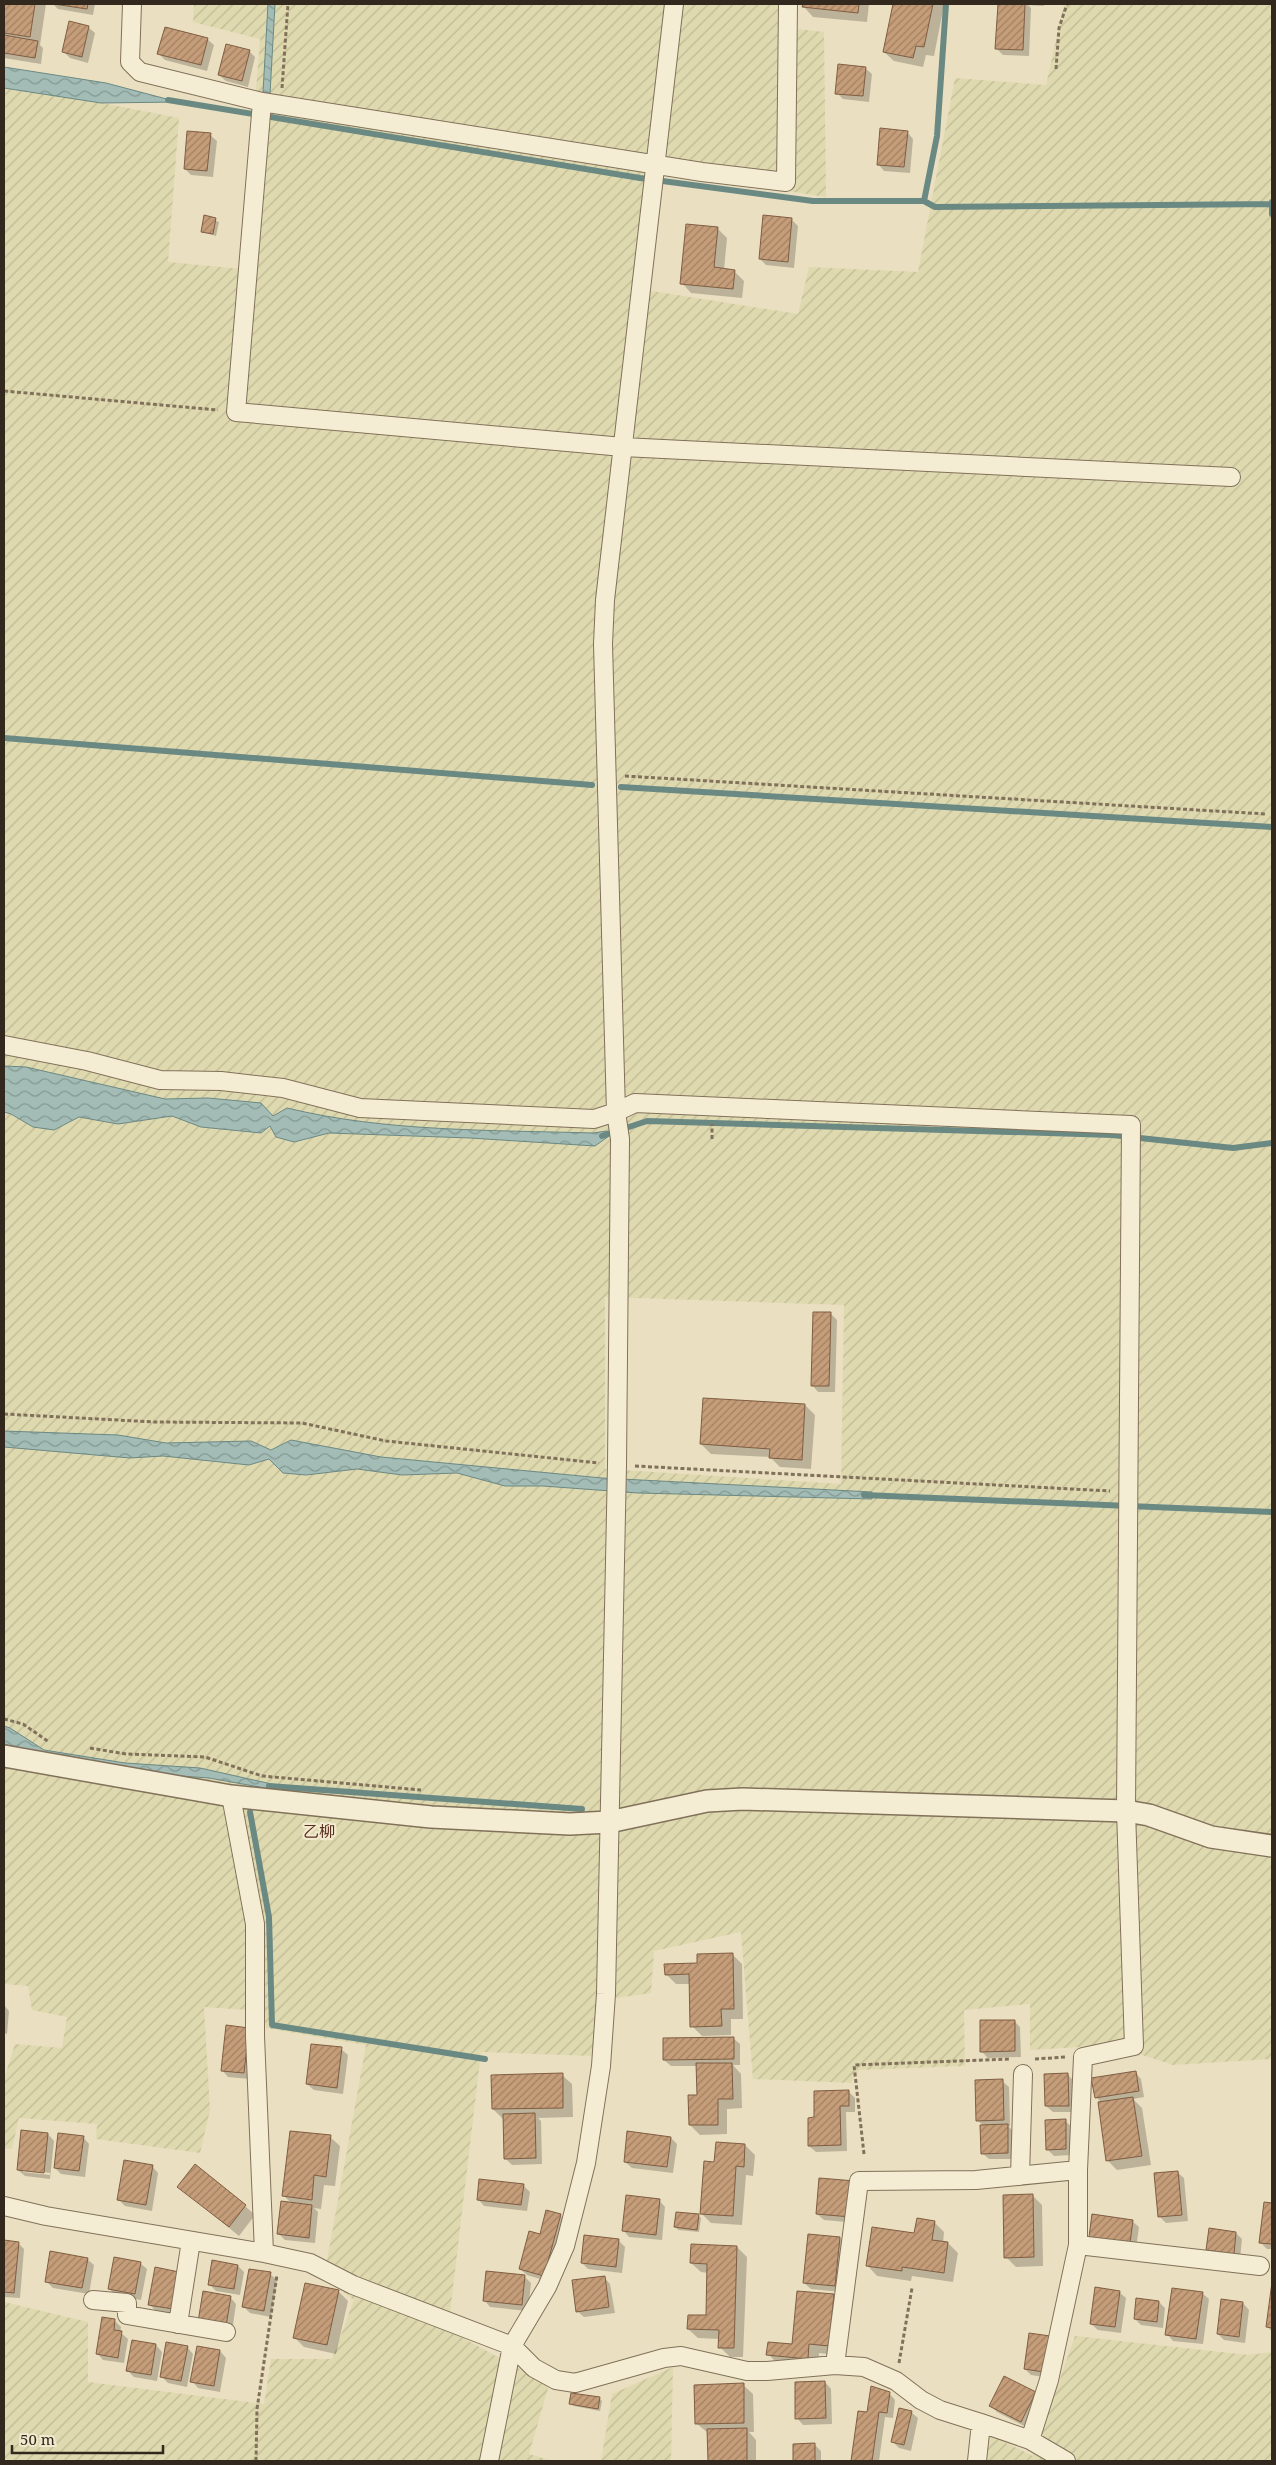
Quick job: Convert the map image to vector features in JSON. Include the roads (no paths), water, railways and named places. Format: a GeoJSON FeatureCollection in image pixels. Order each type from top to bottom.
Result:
{"type":"FeatureCollection","features":[{"type":"Feature","properties":{"kind":"street"},"geometry":{"type":"LineString","coordinates":[[132,4],[130,62],[140,72],[262,102],[654,175],[786,182],[788,4]]}},
{"type":"Feature","properties":{"kind":"street"},"geometry":{"type":"LineString","coordinates":[[488,2461],[512,2346],[547,2287],[565,2246],[586,2163],[601,2066],[606,1994],[617,1465],[620,1140],[617,1116],[603,644],[605,600],[674,4]]}},
{"type":"Feature","properties":{"kind":"street"},"geometry":{"type":"LineString","coordinates":[[262,102],[236,412],[623,447],[1230,476]]}},
{"type":"Feature","properties":{"kind":"street"},"geometry":{"type":"LineString","coordinates":[[4,1045],[87,1061],[160,1080],[221,1082],[283,1088],[360,1108],[594,1119],[617,1116],[635,1102],[1131,1125],[1126,1811],[1134,2046],[1083,2057],[1078,2170],[1078,2245],[1049,2380],[1030,2440]]}},
{"type":"Feature","properties":{"kind":"street"},"geometry":{"type":"LineString","coordinates":[[4,1756],[231,1796],[431,1817],[570,1824],[609,1822],[708,1801],[743,1799],[1126,1811],[1149,1816],[1211,1837],[1272,1846]]}},
{"type":"Feature","properties":{"kind":"street"},"geometry":{"type":"LineString","coordinates":[[231,1796],[255,1924],[255,2036],[272,2255]]}},
{"type":"Feature","properties":{"kind":"street"},"geometry":{"type":"LineString","coordinates":[[1020,2176],[1023,2074]]}},
{"type":"Feature","properties":{"kind":"street"},"geometry":{"type":"LineString","coordinates":[[835,2365],[859,2181],[976,2180],[1078,2170]]}},
{"type":"Feature","properties":{"kind":"street"},"geometry":{"type":"LineString","coordinates":[[4,2206],[46,2216],[310,2263],[353,2285],[512,2346],[534,2368],[556,2380],[575,2384],[664,2358],[680,2356],[747,2370],[767,2371],[835,2365],[864,2367],[896,2380],[921,2400],[940,2410],[1030,2440],[1066,2461]]}},
{"type":"Feature","properties":{"kind":"street"},"geometry":{"type":"LineString","coordinates":[[178,2324],[191,2241]]}},
{"type":"Feature","properties":{"kind":"street"},"geometry":{"type":"LineString","coordinates":[[1078,2245],[1260,2266]]}},
{"type":"Feature","properties":{"kind":"street"},"geometry":{"type":"LineString","coordinates":[[93,2300],[128,2303],[127,2315],[226,2332]]}},
{"type":"Feature","properties":{"kind":"street"},"geometry":{"type":"LineString","coordinates":[[977,2461],[981,2423]]}},
{"type":"Feature","properties":{"kind":"water"},"geometry":{"type":"Polygon","coordinates":[[[268,4],[275,4],[270,94],[263,92],[268,4]]]}},
{"type":"Feature","properties":{"kind":"water"},"geometry":{"type":"Polygon","coordinates":[[[4,67],[106,83],[178,102],[101,103],[4,88],[4,67]]]}},
{"type":"Feature","properties":{"kind":"water"},"geometry":{"type":"Polygon","coordinates":[[[4,1066],[26,1067],[165,1099],[208,1098],[261,1103],[273,1116],[287,1108],[362,1122],[401,1126],[593,1133],[607,1131],[609,1136],[595,1146],[470,1138],[329,1133],[294,1142],[276,1137],[270,1126],[261,1133],[201,1127],[172,1116],[118,1124],[79,1117],[54,1130],[33,1127],[4,1112],[4,1066]]]}},
{"type":"Feature","properties":{"kind":"water"},"geometry":{"type":"Polygon","coordinates":[[[4,1431],[118,1435],[166,1443],[251,1441],[271,1450],[291,1440],[381,1457],[602,1478],[872,1492],[872,1499],[638,1493],[543,1486],[505,1486],[457,1473],[402,1475],[357,1469],[306,1475],[283,1473],[269,1459],[249,1465],[163,1456],[130,1458],[4,1447],[4,1431]]]}},
{"type":"Feature","properties":{"kind":"water"},"geometry":{"type":"Polygon","coordinates":[[[4,1726],[44,1750],[125,1763],[200,1768],[276,1785],[276,1790],[209,1778],[138,1773],[41,1755],[4,1744],[4,1726]]]}},
{"type":"Feature","properties":{"kind":"waterway"},"geometry":{"type":"LineString","coordinates":[[924,201],[937,136],[946,4]]}},
{"type":"Feature","properties":{"kind":"waterway"},"geometry":{"type":"LineString","coordinates":[[168,100],[640,178],[813,201],[924,201],[935,207],[1272,204]]}},
{"type":"Feature","properties":{"kind":"waterway"},"geometry":{"type":"LineString","coordinates":[[1272,202],[1272,214]]}},
{"type":"Feature","properties":{"kind":"waterway"},"geometry":{"type":"LineString","coordinates":[[4,738],[592,785]]}},
{"type":"Feature","properties":{"kind":"waterway"},"geometry":{"type":"LineString","coordinates":[[621,787],[1272,827]]}},
{"type":"Feature","properties":{"kind":"waterway"},"geometry":{"type":"LineString","coordinates":[[602,1136],[647,1121],[1112,1135],[1233,1148],[1272,1143]]}},
{"type":"Feature","properties":{"kind":"waterway"},"geometry":{"type":"LineString","coordinates":[[864,1495],[1272,1512]]}},
{"type":"Feature","properties":{"kind":"waterway"},"geometry":{"type":"LineString","coordinates":[[269,1786],[582,1809]]}},
{"type":"Feature","properties":{"kind":"waterway"},"geometry":{"type":"LineString","coordinates":[[250,1812],[269,1917],[272,2025],[485,2059]]}},
{"type":"Feature","properties":{"kind":"district","name":"乙柳"},"geometry":{"type":"Point","coordinates":[319,1831]}}]}
